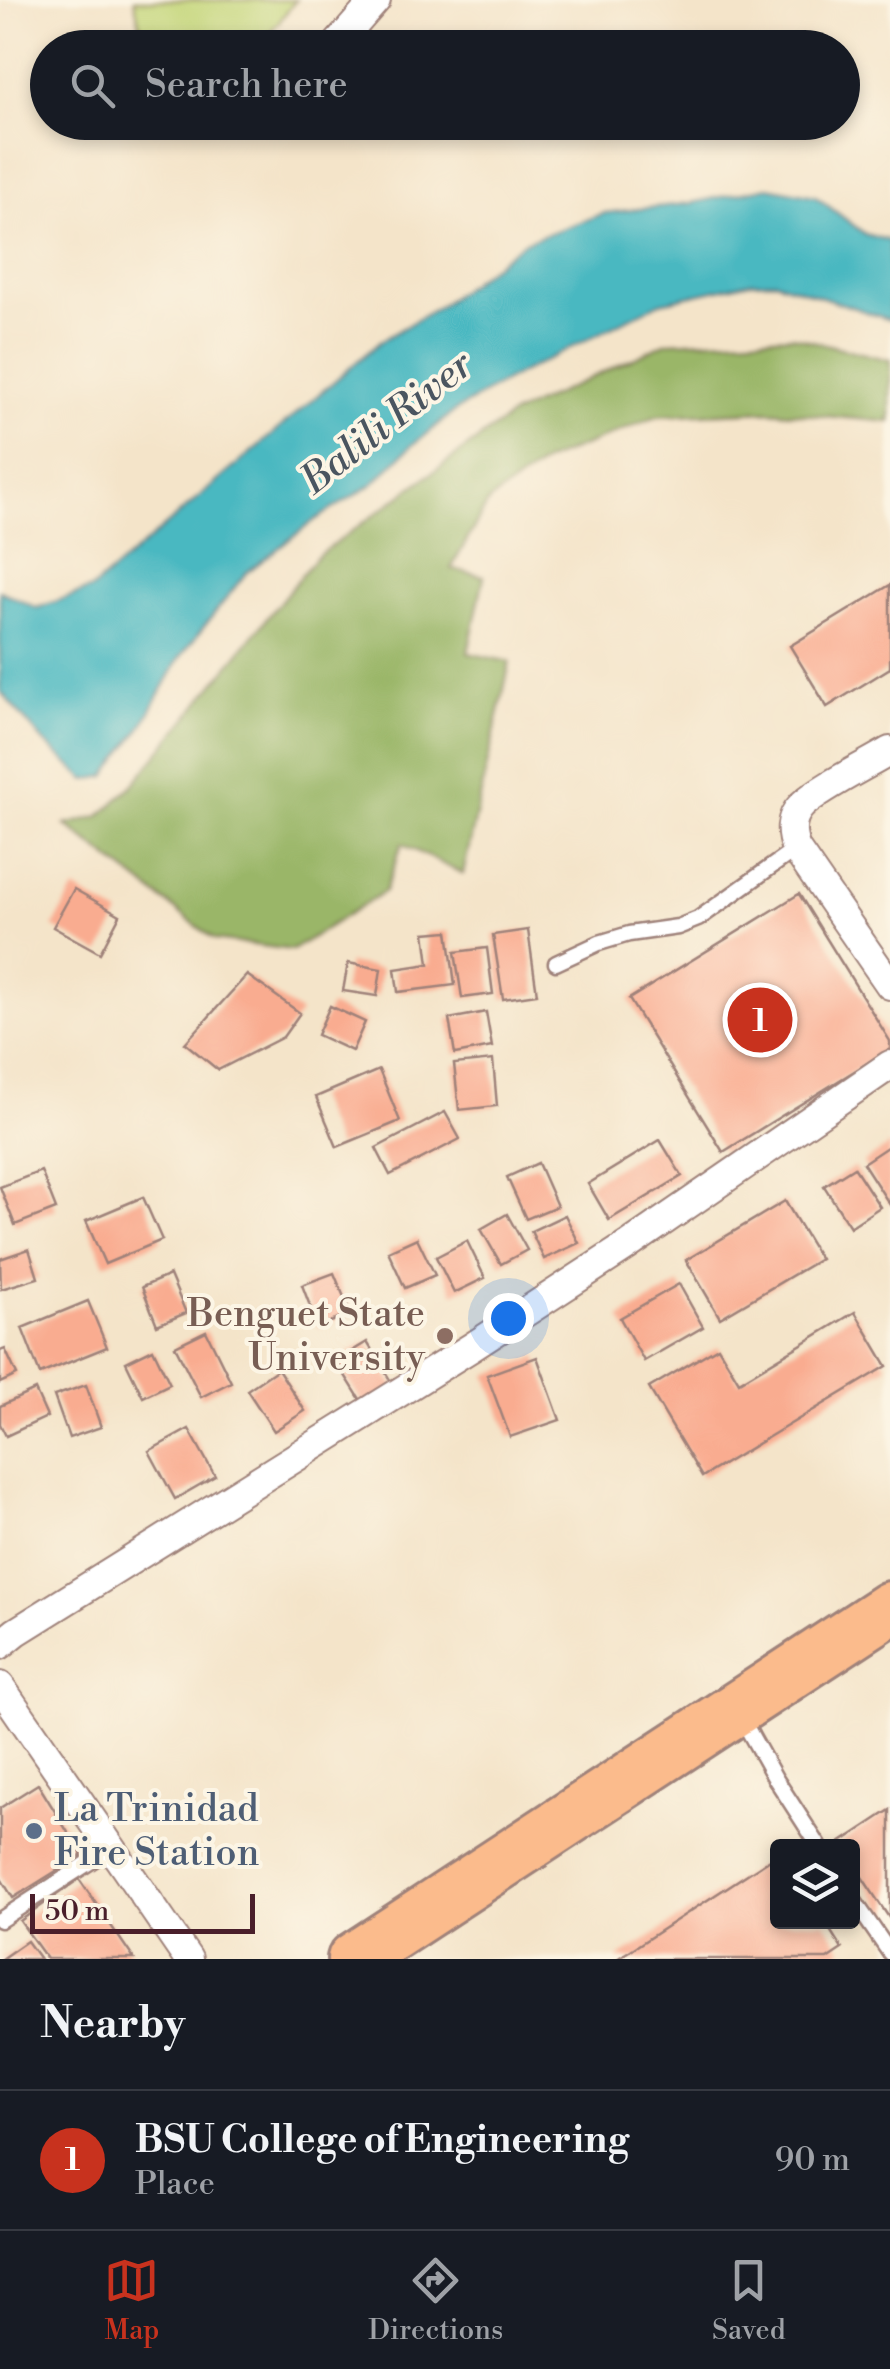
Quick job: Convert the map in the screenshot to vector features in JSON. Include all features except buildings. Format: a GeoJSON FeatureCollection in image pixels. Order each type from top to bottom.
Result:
{"type":"FeatureCollection","features":[{"type":"Feature","properties":{"kind":"highway"},"geometry":{"type":"LineString","coordinates":[[354,1959],[736,1709],[887,1617]]}},
{"type":"Feature","properties":{"kind":"street"},"geometry":{"type":"LineString","coordinates":[[350,30],[376,0]]}},
{"type":"Feature","properties":{"kind":"street"},"geometry":{"type":"LineString","coordinates":[[890,751],[801,806],[792,822],[791,836],[796,849],[890,985]]}},
{"type":"Feature","properties":{"kind":"street"},"geometry":{"type":"LineString","coordinates":[[0,1646],[16,1632],[627,1246],[890,1065]]}},
{"type":"Feature","properties":{"kind":"street"},"geometry":{"type":"LineString","coordinates":[[0,1686],[188,1959]]}},
{"type":"Feature","properties":{"kind":"lane"},"geometry":{"type":"LineString","coordinates":[[556,963],[628,934],[678,927],[698,919],[796,849]]}},
{"type":"Feature","properties":{"kind":"lane"},"geometry":{"type":"LineString","coordinates":[[736,1709],[774,1778],[814,1839]]}},
{"type":"Feature","properties":{"kind":"lane"},"geometry":{"type":"LineString","coordinates":[[0,1920],[113,1848]]}},
{"type":"Feature","properties":{"kind":"lane"},"geometry":{"type":"LineString","coordinates":[[860,1910],[890,1953]]}},
{"type":"Feature","properties":{"kind":"green space"},"geometry":{"type":"Polygon","coordinates":[[[134,0],[296,0],[272,30],[141,30],[134,0]]]}},
{"type":"Feature","properties":{"kind":"green space"},"geometry":{"type":"Polygon","coordinates":[[[792,336],[890,360],[890,422],[768,411],[657,416],[546,461],[489,501],[451,569],[484,576],[468,653],[510,662],[463,874],[402,844],[385,891],[292,950],[215,940],[66,825],[100,816],[133,785],[316,557],[512,415],[667,342],[792,336]]]}},
{"type":"Feature","properties":{"kind":"water","name":"Balili River"},"geometry":{"type":"Polygon","coordinates":[[[768,187],[815,196],[865,234],[890,241],[890,320],[775,281],[750,282],[661,302],[507,380],[455,411],[412,445],[373,484],[315,520],[246,573],[179,659],[141,728],[106,776],[86,780],[44,742],[0,691],[0,591],[37,608],[92,589],[381,341],[440,306],[524,242],[605,213],[691,203],[768,187]]]}},
{"type":"Feature","properties":{"kind":"place","name":"BSU College of Engineering"},"geometry":{"type":"Point","coordinates":[760,1020]}},
{"type":"Feature","properties":{"kind":"place","name":"Benguet State University"},"geometry":{"type":"Point","coordinates":[445,1336]}},
{"type":"Feature","properties":{"kind":"place","name":"La Trinidad Fire Station"},"geometry":{"type":"Point","coordinates":[34,1831]}}]}
